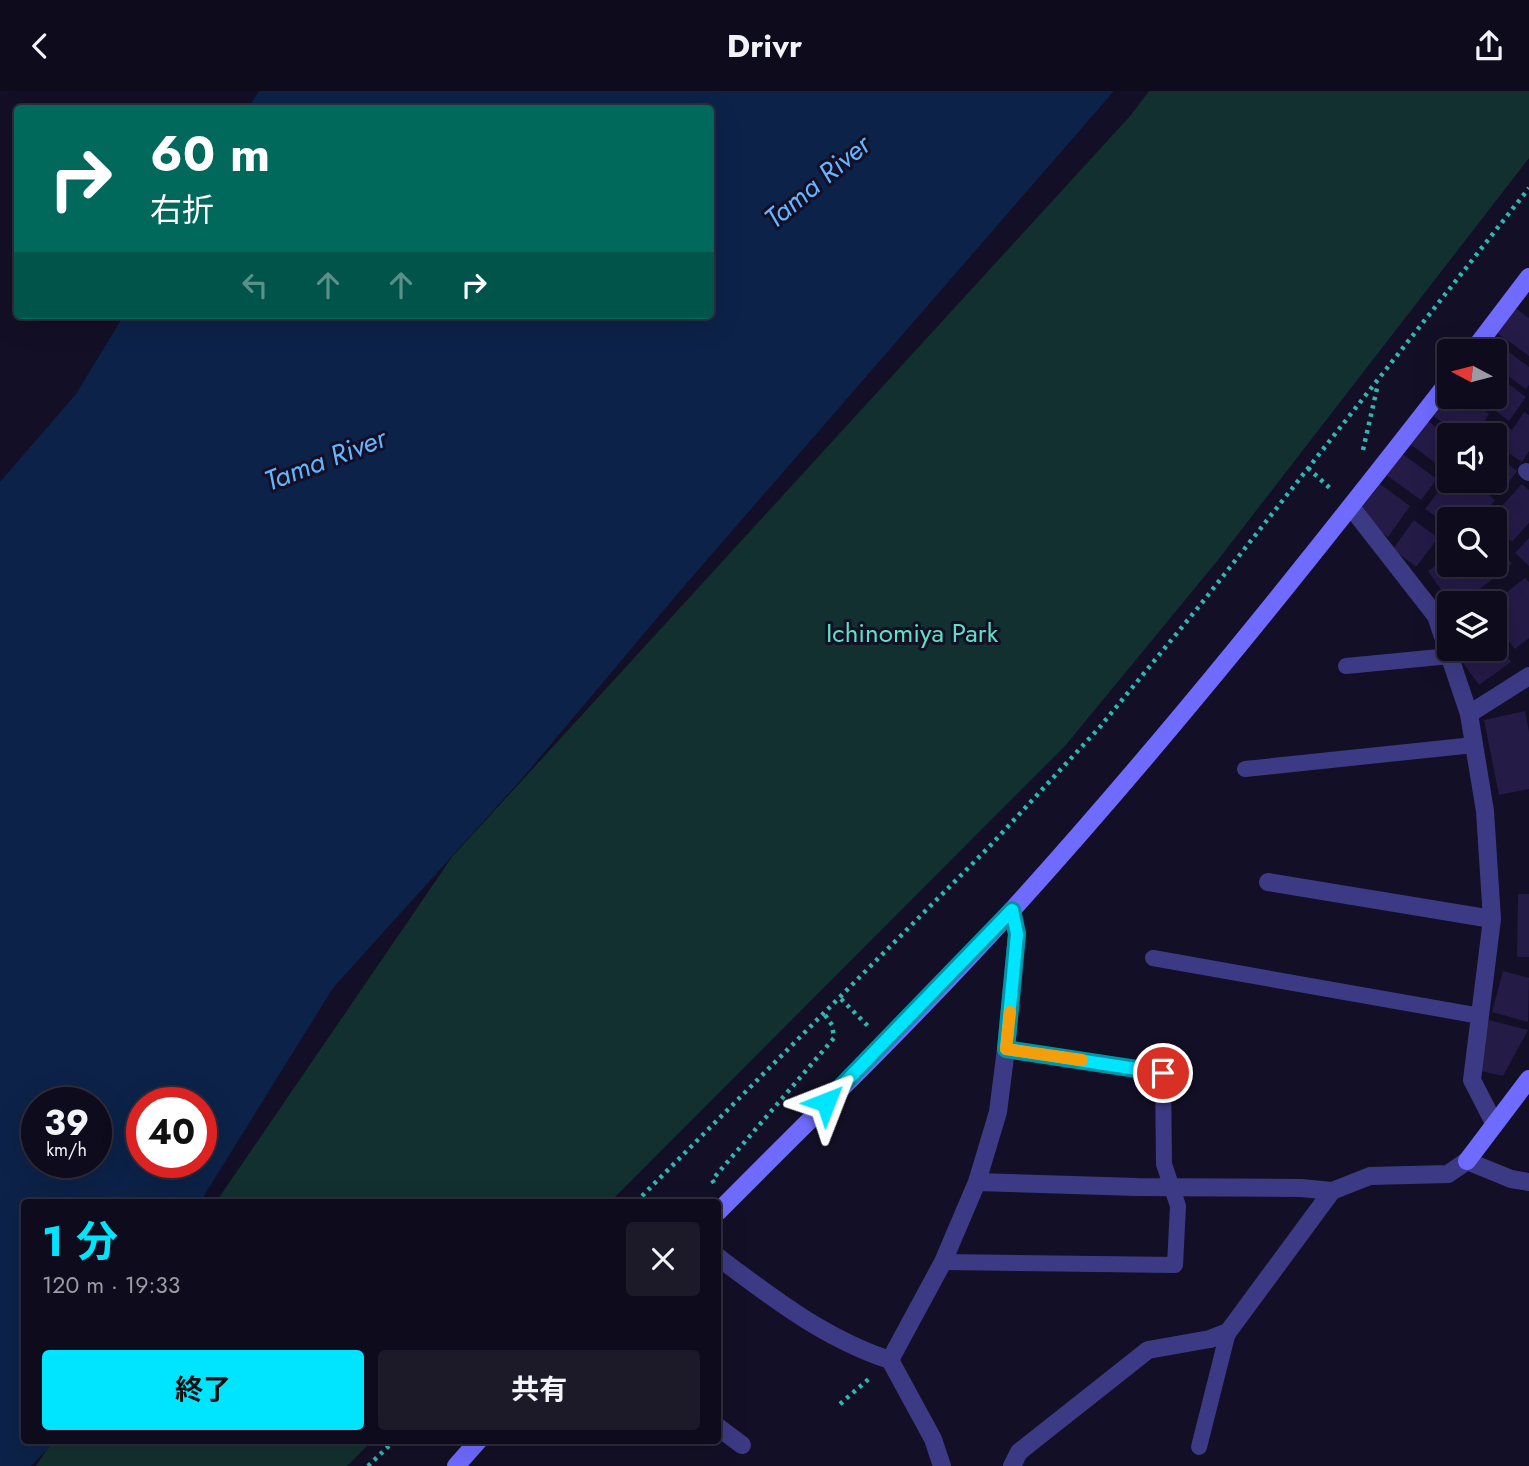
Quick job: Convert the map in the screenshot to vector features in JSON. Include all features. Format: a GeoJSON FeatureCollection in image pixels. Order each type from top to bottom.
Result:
{"type":"FeatureCollection","features":[{"type":"Feature","properties":{"kind":"street"},"geometry":{"type":"LineString","coordinates":[[1482,339],[1529,277]]}},
{"type":"Feature","properties":{"kind":"street"},"geometry":{"type":"LineString","coordinates":[[723,1207],[1012,910],[1143,761],[1351,507],[1437,396]]}},
{"type":"Feature","properties":{"kind":"street"},"geometry":{"type":"LineString","coordinates":[[1351,507],[1437,619]]}},
{"type":"Feature","properties":{"kind":"street"},"geometry":{"type":"LineString","coordinates":[[1452,661],[1469,714],[1485,811],[1492,919],[1472,1080],[1494,1123]]}},
{"type":"Feature","properties":{"kind":"street"},"geometry":{"type":"LineString","coordinates":[[1469,714],[1529,676]]}},
{"type":"Feature","properties":{"kind":"street"},"geometry":{"type":"LineString","coordinates":[[1268,882],[1492,919]]}},
{"type":"Feature","properties":{"kind":"street"},"geometry":{"type":"LineString","coordinates":[[890,1360],[943,1262],[977,1182],[998,1112],[1017,934],[1012,910]]}},
{"type":"Feature","properties":{"kind":"street"},"geometry":{"type":"LineString","coordinates":[[977,1182],[1301,1188],[1332,1191],[1370,1176],[1448,1174],[1467,1161],[1529,1079]]}},
{"type":"Feature","properties":{"kind":"street"},"geometry":{"type":"LineString","coordinates":[[1467,1161],[1511,1179],[1529,1182]]}},
{"type":"Feature","properties":{"kind":"street"},"geometry":{"type":"LineString","coordinates":[[1012,1466],[1019,1452],[1148,1350],[1210,1339],[1228,1332],[1332,1191]]}},
{"type":"Feature","properties":{"kind":"street"},"geometry":{"type":"LineString","coordinates":[[721,1259],[792,1313],[867,1353],[890,1360],[933,1439],[942,1466]]}},
{"type":"Feature","properties":{"kind":"street"},"geometry":{"type":"LineString","coordinates":[[721,1429],[742,1445]]}},
{"type":"Feature","properties":{"kind":"street"},"geometry":{"type":"LineString","coordinates":[[456,1466],[475,1444]]}},
{"type":"Feature","properties":{"kind":"lane"},"geometry":{"type":"LineString","coordinates":[[1346,666],[1437,657]]}},
{"type":"Feature","properties":{"kind":"lane"},"geometry":{"type":"LineString","coordinates":[[1245,769],[1474,745]]}},
{"type":"Feature","properties":{"kind":"lane"},"geometry":{"type":"LineString","coordinates":[[1153,958],[1480,1016]]}},
{"type":"Feature","properties":{"kind":"lane"},"geometry":{"type":"LineString","coordinates":[[943,1262],[1175,1265],[1178,1206],[1164,1164],[1163,1073],[1006,1049]]}},
{"type":"Feature","properties":{"kind":"lane"},"geometry":{"type":"LineString","coordinates":[[1199,1447],[1228,1332]]}},
{"type":"Feature","properties":{"kind":"path"},"geometry":{"type":"LineString","coordinates":[[639,1199],[841,999],[989,847],[1099,728],[1194,614],[1529,188]]}},
{"type":"Feature","properties":{"kind":"path"},"geometry":{"type":"LineString","coordinates":[[1362,456],[1379,380]]}},
{"type":"Feature","properties":{"kind":"path"},"geometry":{"type":"LineString","coordinates":[[1308,468],[1351,507]]}},
{"type":"Feature","properties":{"kind":"path"},"geometry":{"type":"LineString","coordinates":[[841,999],[885,1043]]}},
{"type":"Feature","properties":{"kind":"path"},"geometry":{"type":"LineString","coordinates":[[720,1199],[712,1181],[834,1038],[832,1025],[825,1015]]}},
{"type":"Feature","properties":{"kind":"path"},"geometry":{"type":"LineString","coordinates":[[840,1404],[890,1360]]}},
{"type":"Feature","properties":{"kind":"path"},"geometry":{"type":"LineString","coordinates":[[368,1466],[391,1444]]}},
{"type":"Feature","properties":{"kind":"path"},"geometry":{"type":"LineString","coordinates":[[373,1461],[379,1466]]}},
{"type":"Feature","properties":{"kind":"green space","name":"Ichinomiya Park"},"geometry":{"type":"Polygon","coordinates":[[[1149,91],[1529,91],[1529,158],[1218,560],[1065,746],[613,1199],[218,1199],[452,857],[1131,115],[1149,91]]]}},
{"type":"Feature","properties":{"kind":"green space"},"geometry":{"type":"Polygon","coordinates":[[[50,1444],[369,1444],[347,1466],[36,1466],[50,1444]]]}},
{"type":"Feature","properties":{"kind":"water","name":"Tama River"},"geometry":{"type":"Polygon","coordinates":[[[259,91],[1114,91],[679,592],[520,781],[333,988],[217,1175],[217,1087],[126,1087],[126,1178],[215,1178],[202,1199],[21,1199],[21,1444],[52,1444],[31,1466],[0,1466],[0,482],[76,394],[122,319],[714,319],[714,105],[250,105],[259,91]]]}},
{"type":"Feature","properties":{"kind":"building"},"geometry":{"type":"Polygon","coordinates":[[[1511,305],[1529,318],[1529,356],[1507,339],[1493,330],[1511,305]]]}},
{"type":"Feature","properties":{"kind":"building"},"geometry":{"type":"Polygon","coordinates":[[[1507,351],[1529,367],[1529,385],[1526,389],[1507,375],[1507,351]]]}},
{"type":"Feature","properties":{"kind":"building"},"geometry":{"type":"Polygon","coordinates":[[[1507,383],[1526,397],[1509,421],[1493,409],[1507,409],[1507,383]]]}},
{"type":"Feature","properties":{"kind":"building"},"geometry":{"type":"Polygon","coordinates":[[[1437,409],[1482,409],[1489,414],[1483,423],[1444,423],[1433,416],[1437,409]]]}},
{"type":"Feature","properties":{"kind":"building"},"geometry":{"type":"Polygon","coordinates":[[[1524,412],[1529,415],[1529,451],[1522,462],[1507,452],[1507,427],[1512,430],[1524,412]]]}},
{"type":"Feature","properties":{"kind":"building"},"geometry":{"type":"Polygon","coordinates":[[[1423,417],[1437,428],[1437,464],[1406,441],[1423,417]]]}},
{"type":"Feature","properties":{"kind":"building"},"geometry":{"type":"Polygon","coordinates":[[[1397,450],[1437,479],[1421,500],[1382,472],[1397,450]]]}},
{"type":"Feature","properties":{"kind":"building"},"geometry":{"type":"Polygon","coordinates":[[[1507,464],[1517,471],[1507,485],[1507,464]]]}},
{"type":"Feature","properties":{"kind":"building"},"geometry":{"type":"Polygon","coordinates":[[[1380,484],[1410,506],[1388,537],[1357,514],[1380,484]]]}},
{"type":"Feature","properties":{"kind":"building"},"geometry":{"type":"Polygon","coordinates":[[[1522,484],[1529,490],[1529,523],[1512,542],[1507,538],[1507,507],[1501,507],[1522,484]]]}},
{"type":"Feature","properties":{"kind":"building"},"geometry":{"type":"Polygon","coordinates":[[[1437,493],[1486,493],[1495,500],[1490,507],[1437,507],[1437,518],[1425,509],[1437,493]]]}},
{"type":"Feature","properties":{"kind":"building"},"geometry":{"type":"Polygon","coordinates":[[[1414,520],[1437,537],[1416,567],[1393,549],[1414,520]]]}},
{"type":"Feature","properties":{"kind":"building"},"geometry":{"type":"Polygon","coordinates":[[[1529,538],[1529,566],[1515,553],[1529,538]]]}},
{"type":"Feature","properties":{"kind":"building"},"geometry":{"type":"Polygon","coordinates":[[[1437,565],[1437,577],[1495,577],[1477,591],[1442,591],[1428,571],[1437,565]]]}},
{"type":"Feature","properties":{"kind":"building"},"geometry":{"type":"Polygon","coordinates":[[[1525,578],[1529,582],[1529,638],[1515,649],[1507,639],[1507,592],[1525,578]]]}},
{"type":"Feature","properties":{"kind":"building"},"geometry":{"type":"Polygon","coordinates":[[[1507,657],[1511,662],[1479,685],[1462,661],[1507,661],[1507,657]]]}},
{"type":"Feature","properties":{"kind":"building"},"geometry":{"type":"Polygon","coordinates":[[[1525,711],[1529,732],[1529,789],[1499,795],[1484,720],[1525,711]]]}},
{"type":"Feature","properties":{"kind":"building"},"geometry":{"type":"Polygon","coordinates":[[[1518,894],[1529,894],[1529,957],[1517,957],[1518,894]]]}},
{"type":"Feature","properties":{"kind":"building"},"geometry":{"type":"Polygon","coordinates":[[[1503,971],[1529,978],[1528,1022],[1492,1012],[1503,971]]]}},
{"type":"Feature","properties":{"kind":"building"},"geometry":{"type":"Polygon","coordinates":[[[1489,1020],[1528,1030],[1503,1076],[1477,1070],[1489,1020]]]}},
{"type":"Feature","properties":{"kind":"slow traffic"},"geometry":{"type":"LineString","coordinates":[[1010,1012],[1006,1049],[1082,1060]]}},
{"type":"Feature","properties":{"kind":"route"},"geometry":{"type":"LineString","coordinates":[[826,1102],[1012,910],[1017,934],[1006,1049],[1163,1073]]}}]}
